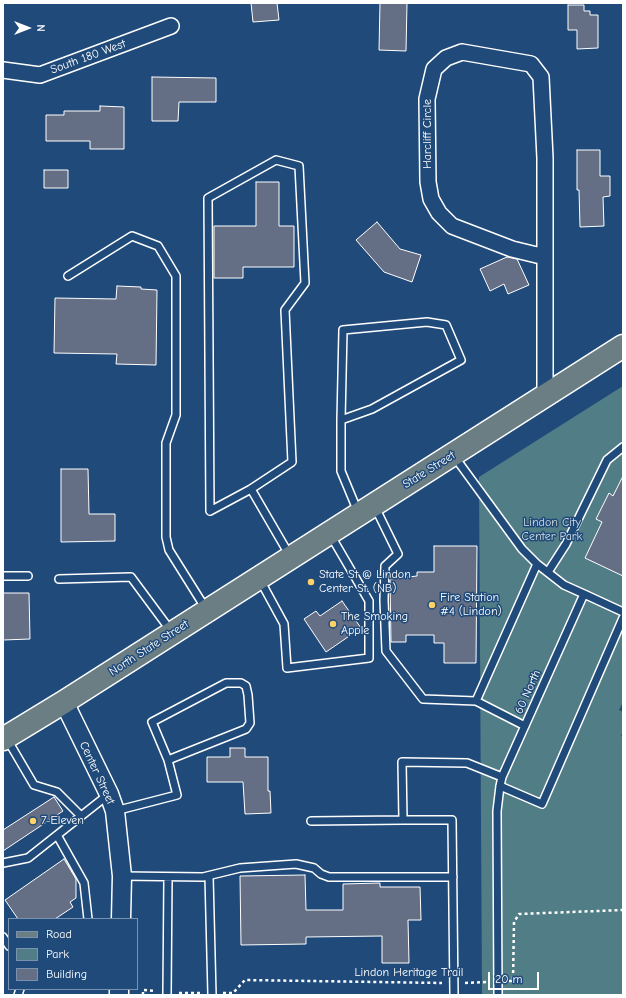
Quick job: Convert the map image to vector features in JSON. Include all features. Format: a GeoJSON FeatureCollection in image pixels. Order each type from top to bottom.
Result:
{"type":"FeatureCollection","features":[{"type":"Feature","properties":{"kind":"main road","name":"State Street"},"geometry":{"type":"LineString","coordinates":[[234,594],[623,346]]}},
{"type":"Feature","properties":{"kind":"main road","name":"North State Street"},"geometry":{"type":"LineString","coordinates":[[64,702],[234,594]]}},
{"type":"Feature","properties":{"kind":"main road"},"geometry":{"type":"LineString","coordinates":[[4,735],[64,702]]}},
{"type":"Feature","properties":{"kind":"street","name":"South 180 West"},"geometry":{"type":"LineString","coordinates":[[3,70],[40,75],[171,26]]}},
{"type":"Feature","properties":{"kind":"street","name":"Harcliff Circle"},"geometry":{"type":"LineString","coordinates":[[545,257],[512,249],[452,226],[439,213],[431,198],[428,182],[427,99],[434,69],[446,58],[462,52],[531,64],[541,77],[545,158],[545,257],[545,395]]}},
{"type":"Feature","properties":{"kind":"street","name":"Center Street"},"geometry":{"type":"LineString","coordinates":[[64,702],[109,794],[115,811],[122,876],[121,918]]}},
{"type":"Feature","properties":{"kind":"lane"},"geometry":{"type":"LineString","coordinates":[[276,160],[299,166],[305,283],[285,310],[292,462],[252,489],[210,511],[208,198],[276,160]]}},
{"type":"Feature","properties":{"kind":"lane"},"geometry":{"type":"LineString","coordinates":[[68,276],[132,236],[158,246],[176,276],[176,415],[166,443],[166,537],[169,550],[208,611]]}},
{"type":"Feature","properties":{"kind":"lane"},"geometry":{"type":"LineString","coordinates":[[342,420],[372,409],[461,360],[446,325],[427,322],[343,330],[341,471],[366,510],[398,554],[385,566],[384,600],[386,651],[423,699],[476,702],[525,726]]}},
{"type":"Feature","properties":{"kind":"lane"},"geometry":{"type":"LineString","coordinates":[[548,572],[566,544],[607,460],[623,447]]}},
{"type":"Feature","properties":{"kind":"lane"},"geometry":{"type":"LineString","coordinates":[[453,454],[522,549],[537,564],[564,585],[623,612]]}},
{"type":"Feature","properties":{"kind":"lane"},"geometry":{"type":"LineString","coordinates":[[252,489],[291,558]]}},
{"type":"Feature","properties":{"kind":"lane"},"geometry":{"type":"LineString","coordinates":[[259,578],[284,624],[287,668],[369,658],[369,601],[329,533]]}},
{"type":"Feature","properties":{"kind":"lane"},"geometry":{"type":"LineString","coordinates":[[476,702],[537,564]]}},
{"type":"Feature","properties":{"kind":"lane"},"geometry":{"type":"LineString","coordinates":[[3,576],[28,576]]}},
{"type":"Feature","properties":{"kind":"lane"},"geometry":{"type":"LineString","coordinates":[[59,579],[131,577],[172,633]]}},
{"type":"Feature","properties":{"kind":"lane","name":"60 North"},"geometry":{"type":"LineString","coordinates":[[498,995],[497,811],[500,786],[502,777],[584,594]]}},
{"type":"Feature","properties":{"kind":"lane"},"geometry":{"type":"LineString","coordinates":[[500,786],[542,804],[623,618]]}},
{"type":"Feature","properties":{"kind":"lane"},"geometry":{"type":"LineString","coordinates":[[115,811],[177,794],[168,760],[152,722],[226,684],[241,683],[246,686],[250,723],[246,728],[168,760]]}},
{"type":"Feature","properties":{"kind":"lane"},"geometry":{"type":"LineString","coordinates":[[4,735],[34,785],[57,792],[82,816]]}},
{"type":"Feature","properties":{"kind":"lane"},"geometry":{"type":"LineString","coordinates":[[403,820],[402,762],[467,762],[502,777]]}},
{"type":"Feature","properties":{"kind":"lane"},"geometry":{"type":"LineString","coordinates":[[3,863],[28,858],[109,794]]}},
{"type":"Feature","properties":{"kind":"lane"},"geometry":{"type":"LineString","coordinates":[[311,820],[452,820],[454,995]]}},
{"type":"Feature","properties":{"kind":"lane"},"geometry":{"type":"LineString","coordinates":[[57,835],[84,883],[88,918]]}},
{"type":"Feature","properties":{"kind":"lane"},"geometry":{"type":"LineString","coordinates":[[122,876],[209,876],[240,868],[296,864],[314,868],[321,874],[329,877],[453,877]]}},
{"type":"Feature","properties":{"kind":"lane"},"geometry":{"type":"LineString","coordinates":[[209,876],[212,994]]}},
{"type":"Feature","properties":{"kind":"lane"},"geometry":{"type":"LineString","coordinates":[[167,994],[168,877]]}},
{"type":"Feature","properties":{"kind":"path","name":"Lindon Heritage Trail"},"geometry":{"type":"LineString","coordinates":[[143,995],[143,990],[167,994],[233,993],[245,980],[453,983],[513,980],[514,922],[519,914],[623,910]]}},
{"type":"Feature","properties":{"kind":"green space","name":"Lindon City Center Park"},"geometry":{"type":"Polygon","coordinates":[[[623,386],[623,702],[619,710],[623,712],[623,731],[621,736],[623,737],[623,995],[482,995],[479,477],[623,386]]]}},
{"type":"Feature","properties":{"kind":"building"},"geometry":{"type":"Polygon","coordinates":[[[251,3],[277,3],[279,20],[253,22],[251,3]]]}},
{"type":"Feature","properties":{"kind":"building"},"geometry":{"type":"Polygon","coordinates":[[[380,3],[407,3],[406,51],[379,50],[380,3]]]}},
{"type":"Feature","properties":{"kind":"building"},"geometry":{"type":"Polygon","coordinates":[[[568,5],[584,5],[584,11],[590,11],[590,15],[598,15],[598,48],[577,49],[577,30],[568,30],[568,5]]]}},
{"type":"Feature","properties":{"kind":"building"},"geometry":{"type":"Polygon","coordinates":[[[152,77],[216,78],[216,102],[179,102],[178,121],[152,121],[152,77]]]}},
{"type":"Feature","properties":{"kind":"building"},"geometry":{"type":"Polygon","coordinates":[[[100,106],[124,107],[124,149],[90,149],[90,141],[46,141],[46,115],[64,115],[64,111],[100,111],[100,106]]]}},
{"type":"Feature","properties":{"kind":"building"},"geometry":{"type":"Polygon","coordinates":[[[577,150],[600,150],[600,176],[610,176],[610,196],[603,197],[604,226],[580,227],[579,190],[577,190],[577,150]]]}},
{"type":"Feature","properties":{"kind":"building"},"geometry":{"type":"Polygon","coordinates":[[[44,170],[68,170],[68,188],[44,188],[44,170]]]}},
{"type":"Feature","properties":{"kind":"building"},"geometry":{"type":"Polygon","coordinates":[[[256,182],[279,182],[279,226],[294,226],[294,267],[243,267],[243,278],[214,278],[214,226],[256,226],[256,182]]]}},
{"type":"Feature","properties":{"kind":"building"},"geometry":{"type":"Polygon","coordinates":[[[377,222],[400,249],[421,255],[412,282],[384,272],[356,240],[377,222]]]}},
{"type":"Feature","properties":{"kind":"building"},"geometry":{"type":"Polygon","coordinates":[[[507,257],[517,259],[529,285],[508,294],[504,284],[490,291],[480,269],[507,257]]]}},
{"type":"Feature","properties":{"kind":"building"},"geometry":{"type":"Polygon","coordinates":[[[117,286],[141,287],[141,289],[157,290],[156,365],[116,364],[117,354],[54,353],[55,298],[116,299],[117,286]]]}},
{"type":"Feature","properties":{"kind":"building"},"geometry":{"type":"Polygon","coordinates":[[[61,469],[88,469],[89,514],[115,514],[115,541],[61,542],[61,469]]]}},
{"type":"Feature","properties":{"kind":"building"},"geometry":{"type":"Polygon","coordinates":[[[623,476],[623,576],[585,558],[602,522],[596,519],[609,493],[613,496],[623,476]]]}},
{"type":"Feature","properties":{"kind":"building","name":"Fire Station #4 (Lindon)"},"geometry":{"type":"Polygon","coordinates":[[[434,546],[477,546],[476,663],[444,663],[444,643],[434,643],[434,635],[406,635],[406,642],[391,642],[390,579],[417,576],[417,572],[434,572],[434,546]]]}},
{"type":"Feature","properties":{"kind":"building"},"geometry":{"type":"Polygon","coordinates":[[[3,593],[29,593],[30,639],[3,640],[3,593]]]}},
{"type":"Feature","properties":{"kind":"building","name":"The Smoking Apple"},"geometry":{"type":"Polygon","coordinates":[[[342,601],[361,628],[326,652],[304,619],[316,611],[320,616],[342,601]]]}},
{"type":"Feature","properties":{"kind":"building"},"geometry":{"type":"Polygon","coordinates":[[[230,748],[245,748],[245,757],[268,757],[268,791],[270,791],[271,813],[245,814],[243,782],[207,782],[207,757],[230,757],[230,748]]]}},
{"type":"Feature","properties":{"kind":"building","name":"7-Eleven"},"geometry":{"type":"Polygon","coordinates":[[[54,797],[63,811],[3,851],[3,830],[54,797]]]}},
{"type":"Feature","properties":{"kind":"building"},"geometry":{"type":"Polygon","coordinates":[[[64,859],[76,879],[76,898],[70,902],[73,907],[56,918],[17,918],[5,900],[64,859]]]}},
{"type":"Feature","properties":{"kind":"building"},"geometry":{"type":"Polygon","coordinates":[[[305,875],[306,910],[343,910],[343,884],[380,883],[380,887],[420,887],[421,920],[408,920],[409,963],[382,963],[382,936],[306,937],[306,944],[241,945],[240,876],[305,875]]]}},
{"type":"Feature","properties":{"kind":"place","name":"State St @ Lindon Center St. (NB)"},"geometry":{"type":"Point","coordinates":[311,582]}},
{"type":"Feature","properties":{"kind":"place","name":"Fire Station #4 (Lindon)"},"geometry":{"type":"Point","coordinates":[432,605]}},
{"type":"Feature","properties":{"kind":"place","name":"The Smoking Apple"},"geometry":{"type":"Point","coordinates":[333,624]}},
{"type":"Feature","properties":{"kind":"place","name":"7-Eleven"},"geometry":{"type":"Point","coordinates":[33,821]}}]}
